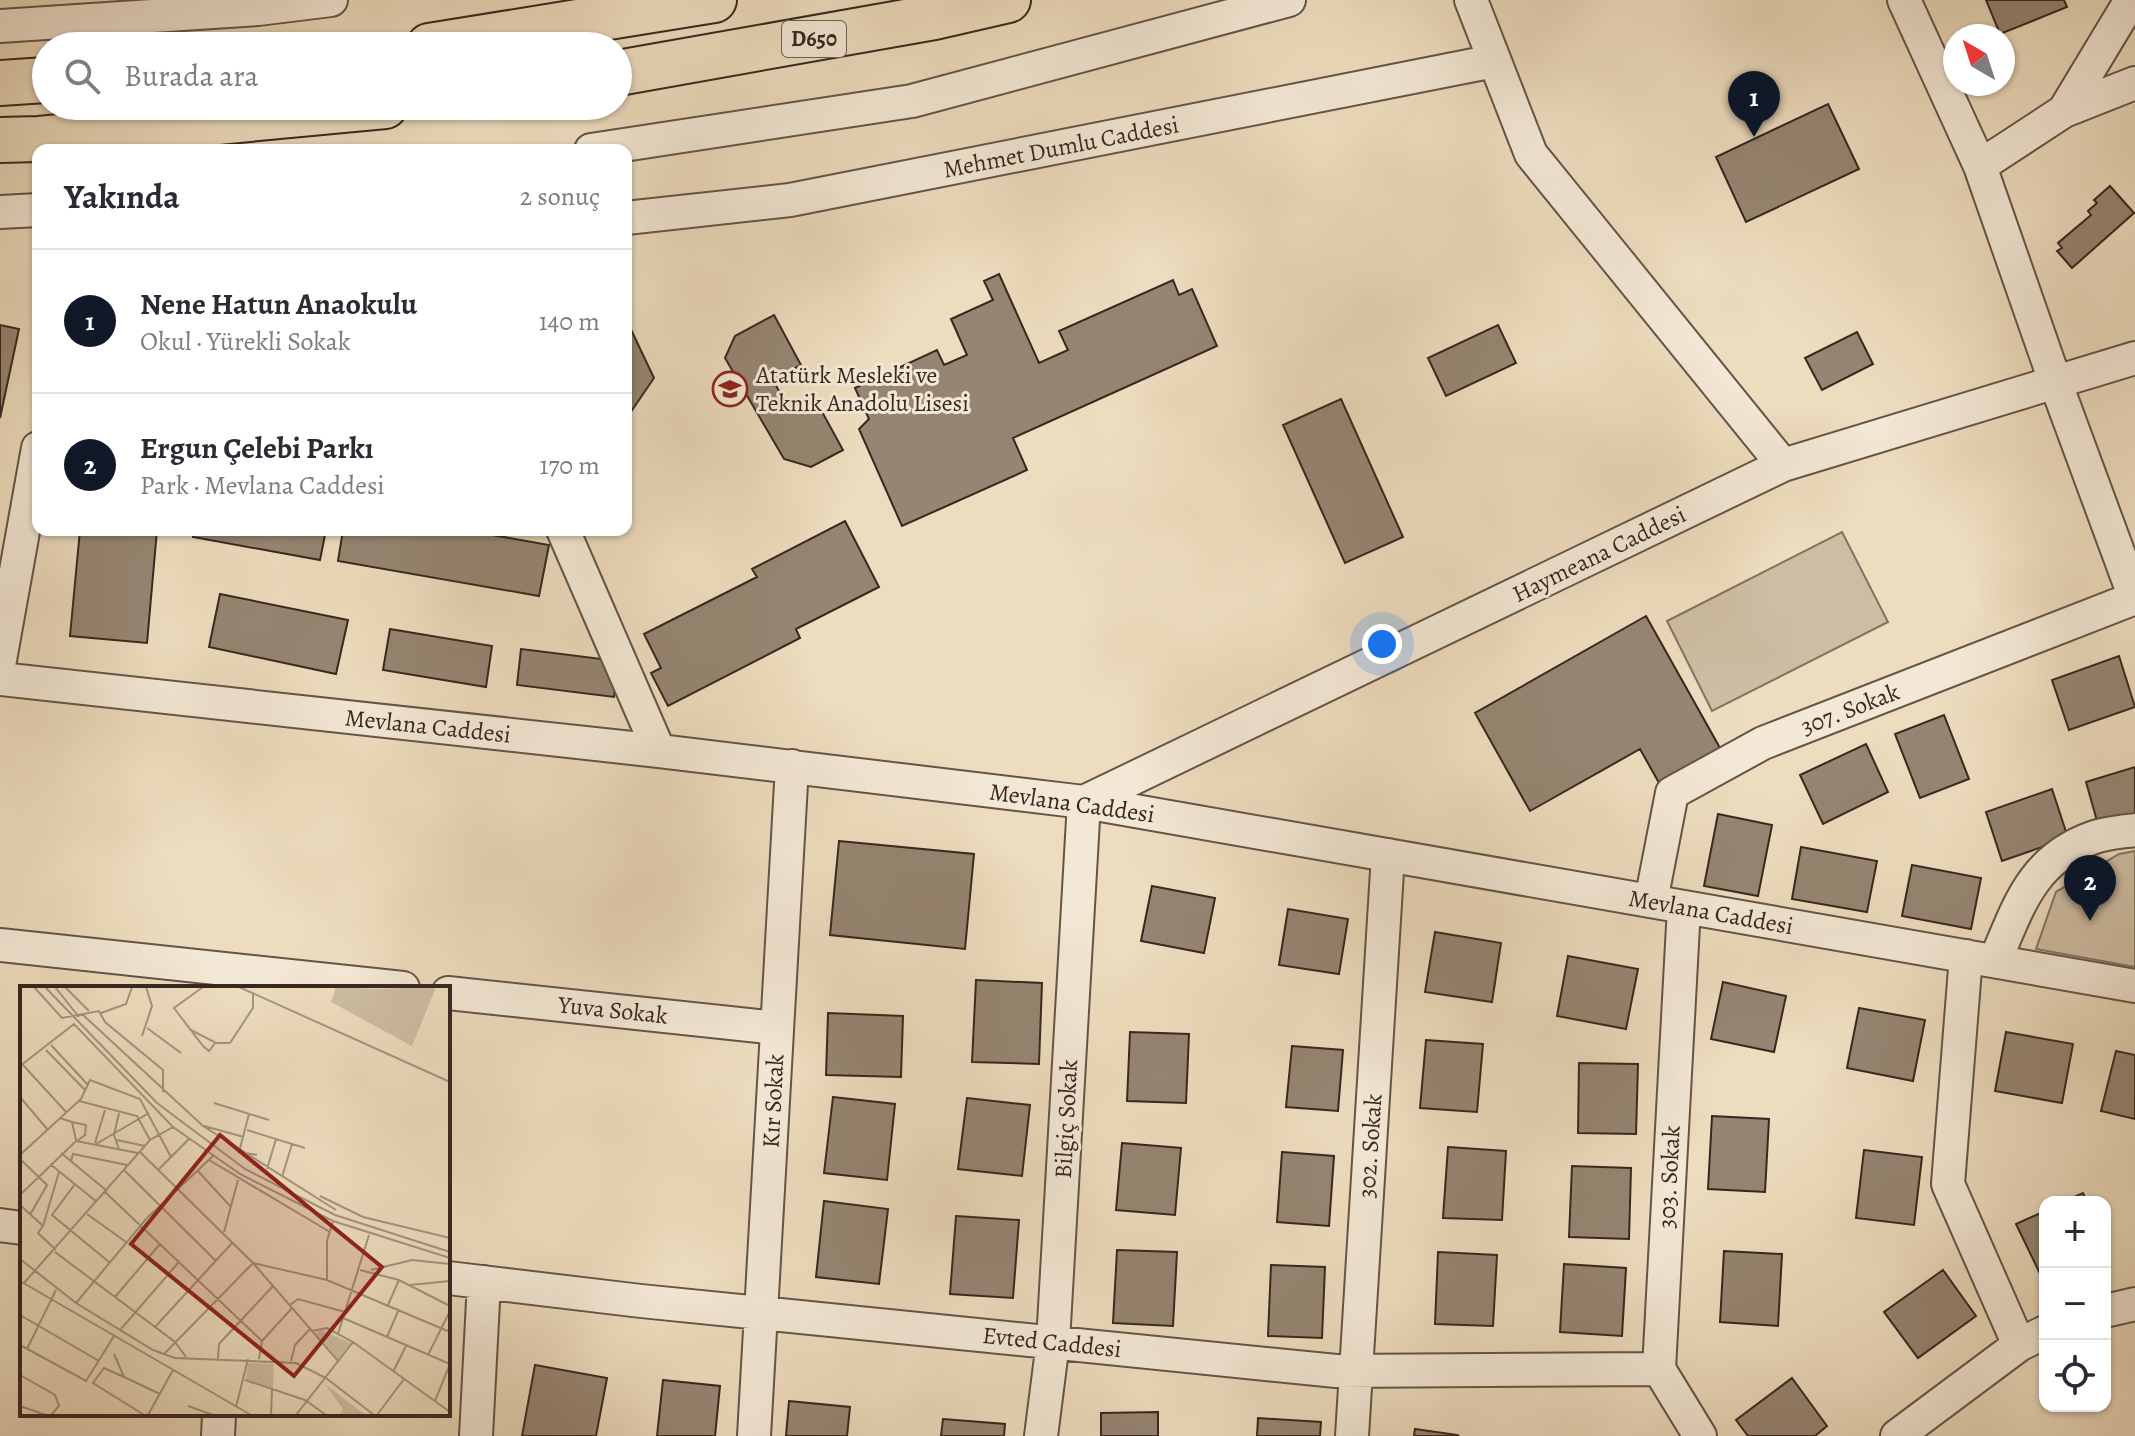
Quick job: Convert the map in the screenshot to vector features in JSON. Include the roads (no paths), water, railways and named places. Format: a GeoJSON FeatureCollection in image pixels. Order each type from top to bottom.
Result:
{"type":"FeatureCollection","features":[{"type":"Feature","properties":{"kind":"highway"},"geometry":{"type":"LineString","coordinates":[[516,32],[714,0]]}},
{"type":"Feature","properties":{"kind":"highway","name":"D650"},"geometry":{"type":"LineString","coordinates":[[632,71],[934,17],[1008,0]]}},
{"type":"Feature","properties":{"kind":"highway"},"geometry":{"type":"LineString","coordinates":[[0,83],[32,81]]}},
{"type":"Feature","properties":{"kind":"highway"},"geometry":{"type":"LineString","coordinates":[[0,140],[238,120]]}},
{"type":"Feature","properties":{"kind":"street"},"geometry":{"type":"LineString","coordinates":[[0,26],[331,0]]}},
{"type":"Feature","properties":{"kind":"street"},"geometry":{"type":"LineString","coordinates":[[630,144],[912,101],[1289,0]]}},
{"type":"Feature","properties":{"kind":"street"},"geometry":{"type":"LineString","coordinates":[[1471,0],[1531,154],[1783,465]]}},
{"type":"Feature","properties":{"kind":"street"},"geometry":{"type":"LineString","coordinates":[[1904,0],[1980,166],[2135,598]]}},
{"type":"Feature","properties":{"kind":"street"},"geometry":{"type":"LineString","coordinates":[[2064,111],[2131,0]]}},
{"type":"Feature","properties":{"kind":"street","name":"Mehmet Dumlu Caddesi"},"geometry":{"type":"LineString","coordinates":[[632,217],[790,200],[1494,61]]}},
{"type":"Feature","properties":{"kind":"street"},"geometry":{"type":"LineString","coordinates":[[1980,166],[2064,111],[2135,83]]}},
{"type":"Feature","properties":{"kind":"street"},"geometry":{"type":"LineString","coordinates":[[0,212],[32,210]]}},
{"type":"Feature","properties":{"kind":"street","name":"Haymeana Caddesi"},"geometry":{"type":"LineString","coordinates":[[1084,802],[1783,465],[2135,358]]}},
{"type":"Feature","properties":{"kind":"street"},"geometry":{"type":"LineString","coordinates":[[0,660],[32,481]]}},
{"type":"Feature","properties":{"kind":"street"},"geometry":{"type":"LineString","coordinates":[[566,536],[659,751]]}},
{"type":"Feature","properties":{"kind":"street","name":"307. Sokak"},"geometry":{"type":"LineString","coordinates":[[1651,901],[1672,793],[1763,743],[2135,598]]}},
{"type":"Feature","properties":{"kind":"street","name":"Mevlana Caddesi"},"geometry":{"type":"LineString","coordinates":[[0,679],[792,766],[1084,802],[2135,986]]}},
{"type":"Feature","properties":{"kind":"street","name":"Kır Sokak"},"geometry":{"type":"LineString","coordinates":[[754,1436],[792,766]]}},
{"type":"Feature","properties":{"kind":"street","name":"Bilgiç Sokak"},"geometry":{"type":"LineString","coordinates":[[1041,1436],[1053,1342],[1084,802]]}},
{"type":"Feature","properties":{"kind":"street"},"geometry":{"type":"LineString","coordinates":[[1897,1436],[2032,1338],[1948,1184],[1980,959],[2027,887],[2052,859],[2092,837],[2135,830]]}},
{"type":"Feature","properties":{"kind":"street","name":"302. Sokak"},"geometry":{"type":"LineString","coordinates":[[1352,1436],[1388,855]]}},
{"type":"Feature","properties":{"kind":"street","name":"303. Sokak"},"geometry":{"type":"LineString","coordinates":[[1659,1369],[1684,907]]}},
{"type":"Feature","properties":{"kind":"street"},"geometry":{"type":"LineString","coordinates":[[0,945],[384,986]]}},
{"type":"Feature","properties":{"kind":"street","name":"Yuva Sokak"},"geometry":{"type":"LineString","coordinates":[[450,993],[777,1028]]}},
{"type":"Feature","properties":{"kind":"street"},"geometry":{"type":"LineString","coordinates":[[0,1225],[20,1228]]}},
{"type":"Feature","properties":{"kind":"street","name":"Evted Caddesi"},"geometry":{"type":"LineString","coordinates":[[450,1278],[761,1313],[1356,1371],[1659,1369]]}},
{"type":"Feature","properties":{"kind":"street"},"geometry":{"type":"LineString","coordinates":[[476,1436],[484,1282]]}},
{"type":"Feature","properties":{"kind":"street"},"geometry":{"type":"LineString","coordinates":[[2111,1310],[2135,1304]]}},
{"type":"Feature","properties":{"kind":"street"},"geometry":{"type":"LineString","coordinates":[[1659,1369],[1700,1436]]}},
{"type":"Feature","properties":{"kind":"street"},"geometry":{"type":"LineString","coordinates":[[218,1436],[219,1416]]}},
{"type":"Feature","properties":{"kind":"place","name":"Nene Hatun Anaokulu"},"geometry":{"type":"Point","coordinates":[1754,137]}},
{"type":"Feature","properties":{"kind":"place","name":"Atatürk Mesleki ve Teknik Anadolu Lisesi"},"geometry":{"type":"Point","coordinates":[730,389]}},
{"type":"Feature","properties":{"kind":"place","name":"Ergun Çelebi Parkı"},"geometry":{"type":"Point","coordinates":[2090,921]}}]}
